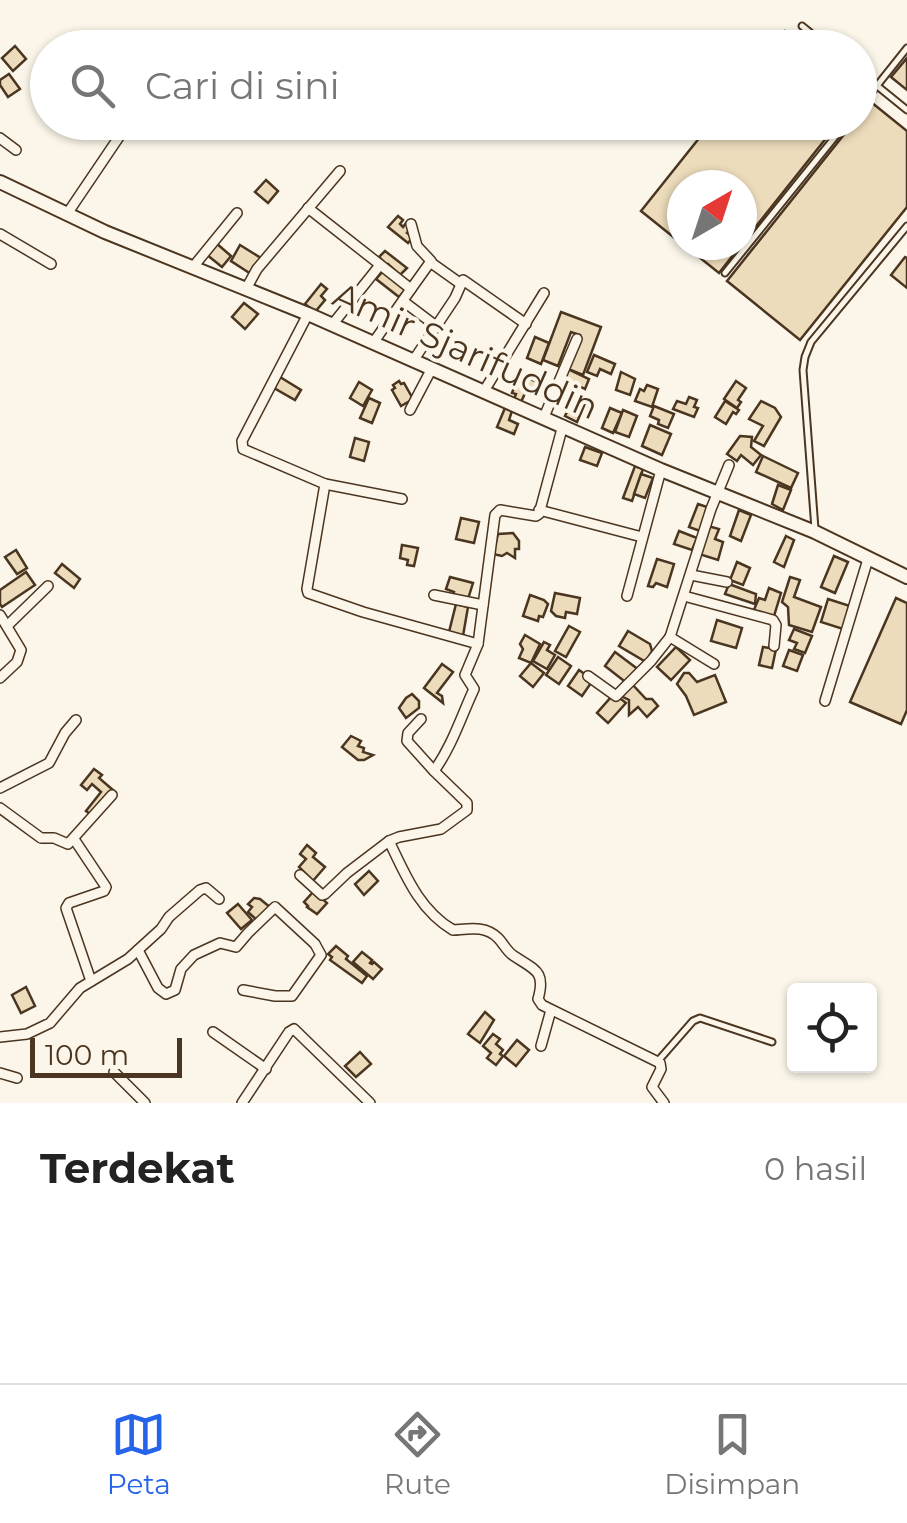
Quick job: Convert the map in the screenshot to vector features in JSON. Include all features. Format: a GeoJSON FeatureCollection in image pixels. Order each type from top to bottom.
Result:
{"type":"FeatureCollection","features":[{"type":"Feature","properties":{"kind":"main road","name":"Amir Sjarifuddin"},"geometry":{"type":"LineString","coordinates":[[0,182],[660,470],[816,532],[907,577]]}},
{"type":"Feature","properties":{"kind":"street"},"geometry":{"type":"LineString","coordinates":[[0,138],[16,150]]}},
{"type":"Feature","properties":{"kind":"street"},"geometry":{"type":"LineString","coordinates":[[66,214],[116,140]]}},
{"type":"Feature","properties":{"kind":"street"},"geometry":{"type":"LineString","coordinates":[[246,289],[257,268],[340,171]]}},
{"type":"Feature","properties":{"kind":"street"},"geometry":{"type":"LineString","coordinates":[[308,208],[411,289]]}},
{"type":"Feature","properties":{"kind":"street"},"geometry":{"type":"LineString","coordinates":[[193,267],[237,213]]}},
{"type":"Feature","properties":{"kind":"street"},"geometry":{"type":"LineString","coordinates":[[411,224],[417,246],[430,262],[461,284]]}},
{"type":"Feature","properties":{"kind":"street"},"geometry":{"type":"LineString","coordinates":[[0,234],[50,264]]}},
{"type":"Feature","properties":{"kind":"street"},"geometry":{"type":"LineString","coordinates":[[373,343],[430,262]]}},
{"type":"Feature","properties":{"kind":"street"},"geometry":{"type":"LineString","coordinates":[[332,325],[380,265]]}},
{"type":"Feature","properties":{"kind":"street"},"geometry":{"type":"LineString","coordinates":[[413,361],[463,280],[526,324]]}},
{"type":"Feature","properties":{"kind":"street"},"geometry":{"type":"LineString","coordinates":[[484,391],[544,293]]}},
{"type":"Feature","properties":{"kind":"street"},"geometry":{"type":"LineString","coordinates":[[402,302],[436,326]]}},
{"type":"Feature","properties":{"kind":"street"},"geometry":{"type":"LineString","coordinates":[[308,314],[242,446],[247,452],[326,484],[402,499]]}},
{"type":"Feature","properties":{"kind":"street"},"geometry":{"type":"LineString","coordinates":[[544,417],[577,339]]}},
{"type":"Feature","properties":{"kind":"street"},"geometry":{"type":"LineString","coordinates":[[410,410],[432,370]]}},
{"type":"Feature","properties":{"kind":"street"},"geometry":{"type":"LineString","coordinates":[[434,771],[451,745],[462,711],[473,693],[474,687],[465,675],[478,644],[496,513],[500,510],[536,516],[563,425]]}},
{"type":"Feature","properties":{"kind":"street"},"geometry":{"type":"LineString","coordinates":[[588,676],[616,696],[670,637],[711,508],[729,465]]}},
{"type":"Feature","properties":{"kind":"street"},"geometry":{"type":"LineString","coordinates":[[627,596],[660,470]]}},
{"type":"Feature","properties":{"kind":"street"},"geometry":{"type":"LineString","coordinates":[[326,484],[308,593],[478,644]]}},
{"type":"Feature","properties":{"kind":"street"},"geometry":{"type":"LineString","coordinates":[[540,510],[642,537]]}},
{"type":"Feature","properties":{"kind":"street"},"geometry":{"type":"LineString","coordinates":[[825,702],[868,558]]}},
{"type":"Feature","properties":{"kind":"street"},"geometry":{"type":"LineString","coordinates":[[692,575],[727,582]]}},
{"type":"Feature","properties":{"kind":"street"},"geometry":{"type":"LineString","coordinates":[[8,625],[48,586]]}},
{"type":"Feature","properties":{"kind":"street"},"geometry":{"type":"LineString","coordinates":[[434,595],[483,605]]}},
{"type":"Feature","properties":{"kind":"street"},"geometry":{"type":"LineString","coordinates":[[684,596],[773,620],[774,646]]}},
{"type":"Feature","properties":{"kind":"street"},"geometry":{"type":"LineString","coordinates":[[0,615],[21,650],[21,656],[0,678]]}},
{"type":"Feature","properties":{"kind":"street"},"geometry":{"type":"LineString","coordinates":[[670,637],[714,664]]}},
{"type":"Feature","properties":{"kind":"street"},"geometry":{"type":"LineString","coordinates":[[300,876],[325,894],[388,841],[441,829],[468,810],[467,804],[406,741],[408,733],[422,719]]}},
{"type":"Feature","properties":{"kind":"street"},"geometry":{"type":"LineString","coordinates":[[0,788],[49,763],[76,720]]}},
{"type":"Feature","properties":{"kind":"street"},"geometry":{"type":"LineString","coordinates":[[0,808],[41,838],[54,838],[65,844],[74,840],[112,795]]}},
{"type":"Feature","properties":{"kind":"street"},"geometry":{"type":"LineString","coordinates":[[74,840],[106,887],[66,908],[91,981]]}},
{"type":"Feature","properties":{"kind":"street"},"geometry":{"type":"LineString","coordinates":[[388,841],[419,900],[450,929],[476,928],[498,937],[510,954],[532,966],[542,986],[540,1003],[658,1061],[661,1070],[652,1087],[664,1103]]}},
{"type":"Feature","properties":{"kind":"street"},"geometry":{"type":"LineString","coordinates":[[0,1036],[27,1034],[50,1023],[80,988],[128,960],[200,890],[206,888],[219,899]]}},
{"type":"Feature","properties":{"kind":"street"},"geometry":{"type":"LineString","coordinates":[[138,950],[158,988],[166,994],[175,990],[181,969],[194,955],[220,943],[236,947],[275,907],[315,944],[320,955],[292,996],[243,990]]}},
{"type":"Feature","properties":{"kind":"street"},"geometry":{"type":"LineString","coordinates":[[541,1046],[551,1010]]}},
{"type":"Feature","properties":{"kind":"street"},"geometry":{"type":"LineString","coordinates":[[242,1103],[291,1030],[296,1030],[370,1103]]}},
{"type":"Feature","properties":{"kind":"street"},"geometry":{"type":"LineString","coordinates":[[213,1032],[266,1069]]}},
{"type":"Feature","properties":{"kind":"street"},"geometry":{"type":"LineString","coordinates":[[114,1072],[145,1103]]}},
{"type":"Feature","properties":{"kind":"street"},"geometry":{"type":"LineString","coordinates":[[0,1073],[17,1078]]}},
{"type":"Feature","properties":{"kind":"lane"},"geometry":{"type":"LineString","coordinates":[[802,26],[807,30]]}},
{"type":"Feature","properties":{"kind":"lane"},"geometry":{"type":"LineString","coordinates":[[907,48],[877,86],[907,110]]}},
{"type":"Feature","properties":{"kind":"lane"},"geometry":{"type":"LineString","coordinates":[[725,272],[832,140]]}},
{"type":"Feature","properties":{"kind":"lane"},"geometry":{"type":"LineString","coordinates":[[816,532],[805,357],[811,342],[907,226]]}},
{"type":"Feature","properties":{"kind":"lane"},"geometry":{"type":"LineString","coordinates":[[658,1061],[700,1018],[772,1042]]}},
{"type":"Feature","properties":{"kind":"building"},"geometry":{"type":"Polygon","coordinates":[[[15,46],[26,59],[13,71],[2,58],[15,46]]]}},
{"type":"Feature","properties":{"kind":"building"},"geometry":{"type":"Polygon","coordinates":[[[907,58],[907,90],[891,77],[907,58]]]}},
{"type":"Feature","properties":{"kind":"building"},"geometry":{"type":"Polygon","coordinates":[[[9,74],[20,89],[8,97],[0,80],[9,74]]]}},
{"type":"Feature","properties":{"kind":"building"},"geometry":{"type":"Polygon","coordinates":[[[877,107],[907,131],[907,207],[800,340],[727,281],[744,260],[757,260],[757,243],[840,140],[877,140],[877,107]]]}},
{"type":"Feature","properties":{"kind":"building"},"geometry":{"type":"Polygon","coordinates":[[[698,140],[825,140],[757,225],[757,170],[674,170],[698,140]]]}},
{"type":"Feature","properties":{"kind":"building"},"geometry":{"type":"Polygon","coordinates":[[[667,178],[667,232],[641,211],[667,178]]]}},
{"type":"Feature","properties":{"kind":"building"},"geometry":{"type":"Polygon","coordinates":[[[266,180],[278,191],[268,203],[255,192],[266,180]]]}},
{"type":"Feature","properties":{"kind":"building"},"geometry":{"type":"Polygon","coordinates":[[[398,216],[403,227],[406,223],[411,227],[407,233],[413,237],[408,243],[388,227],[398,216]]]}},
{"type":"Feature","properties":{"kind":"building"},"geometry":{"type":"Polygon","coordinates":[[[216,243],[231,256],[222,267],[206,254],[216,243]]]}},
{"type":"Feature","properties":{"kind":"building"},"geometry":{"type":"Polygon","coordinates":[[[240,245],[261,258],[251,274],[231,261],[240,245]]]}},
{"type":"Feature","properties":{"kind":"building"},"geometry":{"type":"Polygon","coordinates":[[[385,251],[407,268],[400,275],[381,262],[379,257],[385,251]]]}},
{"type":"Feature","properties":{"kind":"building"},"geometry":{"type":"Polygon","coordinates":[[[907,258],[907,288],[891,275],[907,258]]]}},
{"type":"Feature","properties":{"kind":"building"},"geometry":{"type":"Polygon","coordinates":[[[703,260],[729,260],[719,273],[703,260]]]}},
{"type":"Feature","properties":{"kind":"building"},"geometry":{"type":"Polygon","coordinates":[[[384,270],[407,288],[399,297],[376,279],[384,270]]]}},
{"type":"Feature","properties":{"kind":"building"},"geometry":{"type":"Polygon","coordinates":[[[321,284],[327,289],[321,296],[325,300],[315,312],[305,304],[321,284]]]}},
{"type":"Feature","properties":{"kind":"building"},"geometry":{"type":"Polygon","coordinates":[[[244,303],[258,314],[245,329],[232,317],[244,303]]]}},
{"type":"Feature","properties":{"kind":"building"},"geometry":{"type":"Polygon","coordinates":[[[561,312],[601,327],[583,375],[568,369],[580,335],[571,332],[558,366],[543,360],[561,312]]]}},
{"type":"Feature","properties":{"kind":"building"},"geometry":{"type":"Polygon","coordinates":[[[535,337],[549,343],[541,364],[527,358],[535,337]]]}},
{"type":"Feature","properties":{"kind":"building"},"geometry":{"type":"Polygon","coordinates":[[[594,355],[615,364],[611,374],[600,369],[597,376],[587,372],[594,355]]]}},
{"type":"Feature","properties":{"kind":"building"},"geometry":{"type":"Polygon","coordinates":[[[568,369],[589,379],[585,389],[579,386],[571,402],[556,395],[568,369]]]}},
{"type":"Feature","properties":{"kind":"building"},"geometry":{"type":"Polygon","coordinates":[[[621,372],[635,379],[630,395],[616,390],[621,372]]]}},
{"type":"Feature","properties":{"kind":"building"},"geometry":{"type":"Polygon","coordinates":[[[519,375],[538,382],[534,392],[527,389],[521,402],[512,393],[519,375]]]}},
{"type":"Feature","properties":{"kind":"building"},"geometry":{"type":"Polygon","coordinates":[[[280,377],[301,390],[295,400],[274,388],[280,377]]]}},
{"type":"Feature","properties":{"kind":"building"},"geometry":{"type":"Polygon","coordinates":[[[399,381],[413,399],[401,406],[392,390],[399,381]]]}},
{"type":"Feature","properties":{"kind":"building"},"geometry":{"type":"Polygon","coordinates":[[[736,381],[746,388],[737,408],[724,399],[736,381]]]}},
{"type":"Feature","properties":{"kind":"building"},"geometry":{"type":"Polygon","coordinates":[[[359,382],[372,390],[363,406],[350,398],[359,382]]]}},
{"type":"Feature","properties":{"kind":"building"},"geometry":{"type":"Polygon","coordinates":[[[647,385],[658,389],[652,407],[635,401],[640,389],[644,391],[647,385]]]}},
{"type":"Feature","properties":{"kind":"building"},"geometry":{"type":"Polygon","coordinates":[[[575,396],[586,401],[577,422],[565,416],[575,396]]]}},
{"type":"Feature","properties":{"kind":"building"},"geometry":{"type":"Polygon","coordinates":[[[689,397],[697,400],[694,417],[673,409],[677,401],[686,404],[689,397]]]}},
{"type":"Feature","properties":{"kind":"building"},"geometry":{"type":"Polygon","coordinates":[[[369,398],[380,403],[372,423],[360,418],[369,398]]]}},
{"type":"Feature","properties":{"kind":"building"},"geometry":{"type":"Polygon","coordinates":[[[725,401],[739,410],[733,412],[726,424],[715,417],[725,401]]]}},
{"type":"Feature","properties":{"kind":"building"},"geometry":{"type":"Polygon","coordinates":[[[761,401],[775,408],[781,417],[764,446],[754,441],[763,426],[749,419],[761,401]]]}},
{"type":"Feature","properties":{"kind":"building"},"geometry":{"type":"Polygon","coordinates":[[[654,406],[674,414],[668,428],[650,416],[654,406]]]}},
{"type":"Feature","properties":{"kind":"building"},"geometry":{"type":"Polygon","coordinates":[[[505,408],[512,411],[509,420],[518,424],[514,434],[497,427],[505,408]]]}},
{"type":"Feature","properties":{"kind":"building"},"geometry":{"type":"Polygon","coordinates":[[[610,408],[622,413],[613,433],[602,428],[610,408]]]}},
{"type":"Feature","properties":{"kind":"building"},"geometry":{"type":"Polygon","coordinates":[[[623,410],[637,416],[629,437],[615,432],[623,410]]]}},
{"type":"Feature","properties":{"kind":"building"},"geometry":{"type":"Polygon","coordinates":[[[650,425],[671,434],[662,455],[642,446],[650,425]]]}},
{"type":"Feature","properties":{"kind":"building"},"geometry":{"type":"Polygon","coordinates":[[[740,436],[752,437],[751,447],[761,455],[753,465],[741,455],[737,461],[727,454],[740,436]]]}},
{"type":"Feature","properties":{"kind":"building"},"geometry":{"type":"Polygon","coordinates":[[[355,438],[369,442],[364,461],[350,457],[355,438]]]}},
{"type":"Feature","properties":{"kind":"building"},"geometry":{"type":"Polygon","coordinates":[[[585,447],[602,453],[597,466],[580,460],[585,447]]]}},
{"type":"Feature","properties":{"kind":"building"},"geometry":{"type":"Polygon","coordinates":[[[763,456],[798,473],[791,488],[756,472],[763,456]]]}},
{"type":"Feature","properties":{"kind":"building"},"geometry":{"type":"Polygon","coordinates":[[[635,466],[643,469],[632,501],[623,498],[635,466]]]}},
{"type":"Feature","properties":{"kind":"building"},"geometry":{"type":"Polygon","coordinates":[[[641,474],[653,478],[645,498],[634,494],[641,474]]]}},
{"type":"Feature","properties":{"kind":"building"},"geometry":{"type":"Polygon","coordinates":[[[778,485],[791,490],[783,510],[772,504],[778,485]]]}},
{"type":"Feature","properties":{"kind":"building"},"geometry":{"type":"Polygon","coordinates":[[[698,504],[710,508],[700,531],[689,527],[698,504]]]}},
{"type":"Feature","properties":{"kind":"building"},"geometry":{"type":"Polygon","coordinates":[[[739,510],[751,515],[741,541],[730,536],[739,510]]]}},
{"type":"Feature","properties":{"kind":"building"},"geometry":{"type":"Polygon","coordinates":[[[461,518],[479,522],[474,543],[456,539],[461,518]]]}},
{"type":"Feature","properties":{"kind":"building"},"geometry":{"type":"Polygon","coordinates":[[[708,526],[719,529],[715,539],[723,542],[718,560],[699,554],[708,526]]]}},
{"type":"Feature","properties":{"kind":"building"},"geometry":{"type":"Polygon","coordinates":[[[679,531],[697,538],[692,550],[674,544],[679,531]]]}},
{"type":"Feature","properties":{"kind":"building"},"geometry":{"type":"Polygon","coordinates":[[[513,533],[519,541],[515,558],[507,553],[493,554],[498,534],[513,533]]]}},
{"type":"Feature","properties":{"kind":"building"},"geometry":{"type":"Polygon","coordinates":[[[786,536],[794,540],[784,567],[774,562],[786,536]]]}},
{"type":"Feature","properties":{"kind":"building"},"geometry":{"type":"Polygon","coordinates":[[[402,545],[418,548],[414,566],[400,558],[402,545]]]}},
{"type":"Feature","properties":{"kind":"building"},"geometry":{"type":"Polygon","coordinates":[[[16,550],[27,568],[17,574],[5,557],[16,550]]]}},
{"type":"Feature","properties":{"kind":"building"},"geometry":{"type":"Polygon","coordinates":[[[834,556],[848,562],[835,593],[821,587],[834,556]]]}},
{"type":"Feature","properties":{"kind":"building"},"geometry":{"type":"Polygon","coordinates":[[[657,559],[674,564],[667,587],[656,583],[648,586],[657,559]]]}},
{"type":"Feature","properties":{"kind":"building"},"geometry":{"type":"Polygon","coordinates":[[[737,562],[750,568],[743,585],[730,580],[737,562]]]}},
{"type":"Feature","properties":{"kind":"building"},"geometry":{"type":"Polygon","coordinates":[[[62,564],[80,579],[74,588],[55,573],[62,564]]]}},
{"type":"Feature","properties":{"kind":"building"},"geometry":{"type":"Polygon","coordinates":[[[26,572],[35,585],[2,607],[0,590],[26,572]]]}},
{"type":"Feature","properties":{"kind":"building"},"geometry":{"type":"Polygon","coordinates":[[[450,577],[473,583],[468,599],[446,589],[450,577]]]}},
{"type":"Feature","properties":{"kind":"building"},"geometry":{"type":"Polygon","coordinates":[[[790,577],[800,580],[794,597],[821,607],[812,632],[789,625],[788,607],[782,602],[790,577]]]}},
{"type":"Feature","properties":{"kind":"building"},"geometry":{"type":"Polygon","coordinates":[[[729,584],[756,594],[755,604],[725,594],[729,584]]]}},
{"type":"Feature","properties":{"kind":"building"},"geometry":{"type":"Polygon","coordinates":[[[769,588],[781,593],[774,616],[753,612],[759,598],[765,600],[769,588]]]}},
{"type":"Feature","properties":{"kind":"building"},"geometry":{"type":"Polygon","coordinates":[[[555,593],[580,598],[577,614],[566,612],[565,618],[556,616],[551,611],[555,593]]]}},
{"type":"Feature","properties":{"kind":"building"},"geometry":{"type":"Polygon","coordinates":[[[530,595],[548,604],[538,621],[523,616],[530,595]]]}},
{"type":"Feature","properties":{"kind":"building"},"geometry":{"type":"Polygon","coordinates":[[[896,598],[907,603],[907,710],[901,724],[850,702],[896,598]]]}},
{"type":"Feature","properties":{"kind":"building"},"geometry":{"type":"Polygon","coordinates":[[[828,599],[850,606],[843,629],[821,622],[828,599]]]}},
{"type":"Feature","properties":{"kind":"building"},"geometry":{"type":"Polygon","coordinates":[[[456,604],[468,607],[463,636],[449,632],[456,604]]]}},
{"type":"Feature","properties":{"kind":"building"},"geometry":{"type":"Polygon","coordinates":[[[717,620],[742,628],[736,648],[711,641],[717,620]]]}},
{"type":"Feature","properties":{"kind":"building"},"geometry":{"type":"Polygon","coordinates":[[[569,626],[580,632],[566,657],[555,651],[569,626]]]}},
{"type":"Feature","properties":{"kind":"building"},"geometry":{"type":"Polygon","coordinates":[[[794,629],[812,636],[805,653],[794,649],[797,643],[789,640],[794,629]]]}},
{"type":"Feature","properties":{"kind":"building"},"geometry":{"type":"Polygon","coordinates":[[[628,631],[650,644],[652,651],[646,662],[619,646],[628,631]]]}},
{"type":"Feature","properties":{"kind":"building"},"geometry":{"type":"Polygon","coordinates":[[[525,635],[540,644],[531,663],[519,658],[525,635]]]}},
{"type":"Feature","properties":{"kind":"building"},"geometry":{"type":"Polygon","coordinates":[[[544,642],[555,655],[547,669],[533,661],[544,642]]]}},
{"type":"Feature","properties":{"kind":"building"},"geometry":{"type":"Polygon","coordinates":[[[676,647],[690,660],[671,680],[657,667],[676,647]]]}},
{"type":"Feature","properties":{"kind":"building"},"geometry":{"type":"Polygon","coordinates":[[[763,647],[776,649],[772,668],[759,665],[763,647]]]}},
{"type":"Feature","properties":{"kind":"building"},"geometry":{"type":"Polygon","coordinates":[[[789,650],[803,655],[797,671],[783,666],[789,650]]]}},
{"type":"Feature","properties":{"kind":"building"},"geometry":{"type":"Polygon","coordinates":[[[615,652],[639,670],[628,684],[605,666],[615,652]]]}},
{"type":"Feature","properties":{"kind":"building"},"geometry":{"type":"Polygon","coordinates":[[[558,657],[571,666],[559,684],[546,675],[558,657]]]}},
{"type":"Feature","properties":{"kind":"building"},"geometry":{"type":"Polygon","coordinates":[[[531,663],[544,673],[533,687],[520,676],[531,663]]]}},
{"type":"Feature","properties":{"kind":"building"},"geometry":{"type":"Polygon","coordinates":[[[442,664],[453,672],[437,693],[443,703],[424,688],[442,664]]]}},
{"type":"Feature","properties":{"kind":"building"},"geometry":{"type":"Polygon","coordinates":[[[579,670],[593,680],[582,696],[568,686],[579,670]]]}},
{"type":"Feature","properties":{"kind":"building"},"geometry":{"type":"Polygon","coordinates":[[[684,673],[697,682],[715,675],[726,702],[694,715],[677,684],[684,673]]]}},
{"type":"Feature","properties":{"kind":"building"},"geometry":{"type":"Polygon","coordinates":[[[632,684],[658,706],[647,717],[638,707],[629,715],[629,700],[621,696],[632,684]]]}},
{"type":"Feature","properties":{"kind":"building"},"geometry":{"type":"Polygon","coordinates":[[[412,694],[419,701],[419,708],[406,718],[399,708],[412,694]]]}},
{"type":"Feature","properties":{"kind":"building"},"geometry":{"type":"Polygon","coordinates":[[[612,696],[626,703],[608,723],[597,713],[612,696]]]}},
{"type":"Feature","properties":{"kind":"building"},"geometry":{"type":"Polygon","coordinates":[[[351,736],[361,741],[358,746],[364,748],[363,752],[373,755],[358,760],[342,747],[351,736]]]}},
{"type":"Feature","properties":{"kind":"building"},"geometry":{"type":"Polygon","coordinates":[[[94,769],[113,790],[93,816],[86,811],[101,792],[92,784],[87,790],[81,785],[94,769]]]}},
{"type":"Feature","properties":{"kind":"building"},"geometry":{"type":"Polygon","coordinates":[[[307,845],[325,867],[312,882],[299,867],[306,859],[300,854],[307,845]]]}},
{"type":"Feature","properties":{"kind":"building"},"geometry":{"type":"Polygon","coordinates":[[[369,871],[378,881],[364,895],[355,884],[369,871]]]}},
{"type":"Feature","properties":{"kind":"building"},"geometry":{"type":"Polygon","coordinates":[[[314,891],[327,903],[317,914],[304,902],[314,891]]]}},
{"type":"Feature","properties":{"kind":"building"},"geometry":{"type":"Polygon","coordinates":[[[254,898],[271,908],[259,922],[248,912],[252,907],[248,904],[254,898]]]}},
{"type":"Feature","properties":{"kind":"building"},"geometry":{"type":"Polygon","coordinates":[[[238,904],[252,920],[241,929],[227,913],[238,904]]]}},
{"type":"Feature","properties":{"kind":"building"},"geometry":{"type":"Polygon","coordinates":[[[336,946],[367,976],[362,983],[330,960],[328,954],[336,946]]]}},
{"type":"Feature","properties":{"kind":"building"},"geometry":{"type":"Polygon","coordinates":[[[362,952],[372,960],[370,963],[382,969],[373,979],[353,962],[362,952]]]}},
{"type":"Feature","properties":{"kind":"building"},"geometry":{"type":"Polygon","coordinates":[[[26,987],[35,1006],[21,1013],[12,995],[26,987]]]}},
{"type":"Feature","properties":{"kind":"building"},"geometry":{"type":"Polygon","coordinates":[[[485,1012],[494,1020],[480,1043],[468,1034],[485,1012]]]}},
{"type":"Feature","properties":{"kind":"building"},"geometry":{"type":"Polygon","coordinates":[[[493,1034],[500,1039],[496,1044],[503,1050],[496,1065],[487,1058],[491,1053],[483,1046],[493,1034]]]}},
{"type":"Feature","properties":{"kind":"building"},"geometry":{"type":"Polygon","coordinates":[[[517,1040],[529,1050],[516,1066],[504,1056],[517,1040]]]}},
{"type":"Feature","properties":{"kind":"building"},"geometry":{"type":"Polygon","coordinates":[[[360,1052],[371,1064],[356,1077],[345,1066],[360,1052]]]}}]}
